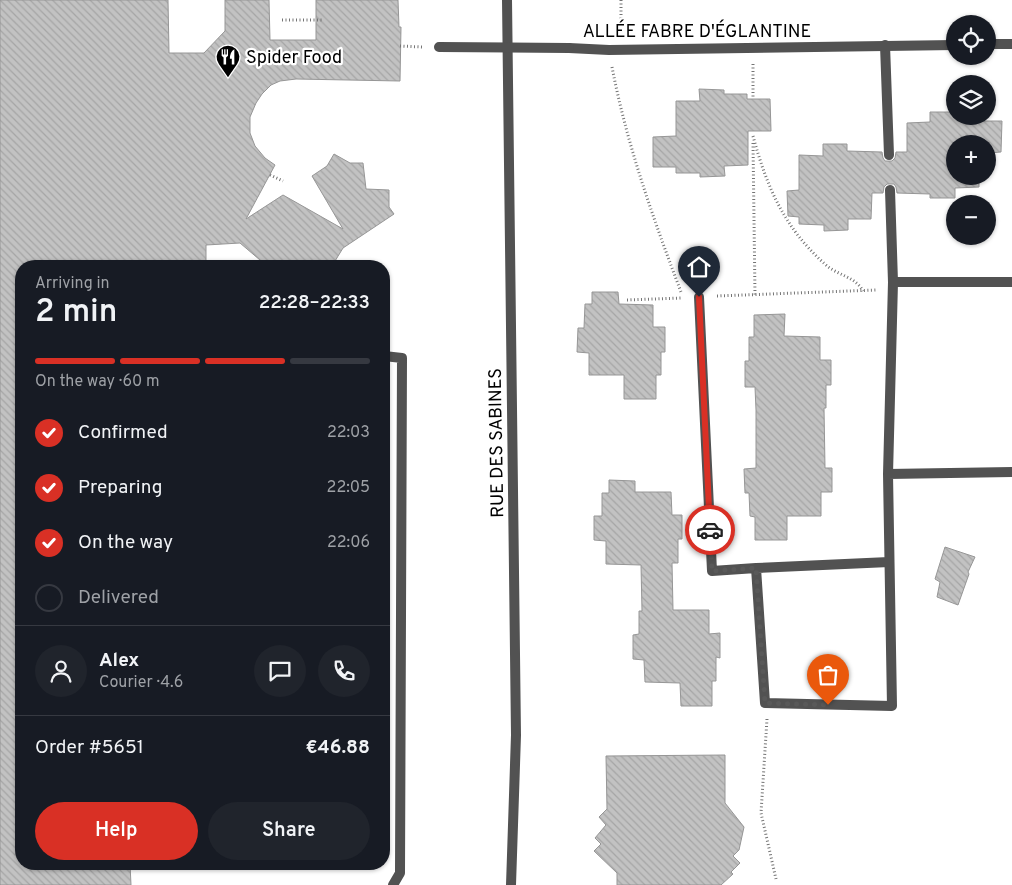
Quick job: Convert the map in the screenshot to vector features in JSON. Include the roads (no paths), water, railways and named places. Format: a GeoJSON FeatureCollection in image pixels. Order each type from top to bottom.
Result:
{"type":"FeatureCollection","features":[{"type":"Feature","properties":{"kind":"street","name":"RUE DES SABINES"},"geometry":{"type":"LineString","coordinates":[[507,0],[516,735],[511,885]]}},
{"type":"Feature","properties":{"kind":"street","name":"ALLÉE FABRE D'ÉGLANTINE"},"geometry":{"type":"LineString","coordinates":[[438,47],[609,50],[946,44]]}},
{"type":"Feature","properties":{"kind":"street"},"geometry":{"type":"LineString","coordinates":[[996,44],[1012,44]]}},
{"type":"Feature","properties":{"kind":"street"},"geometry":{"type":"LineString","coordinates":[[886,45],[889,155]]}},
{"type":"Feature","properties":{"kind":"street"},"geometry":{"type":"LineString","coordinates":[[756,568],[765,703],[892,706],[888,474],[893,286],[890,190]]}},
{"type":"Feature","properties":{"kind":"street"},"geometry":{"type":"LineString","coordinates":[[893,286],[1012,282]]}},
{"type":"Feature","properties":{"kind":"street"},"geometry":{"type":"LineString","coordinates":[[699,297],[712,571],[889,562]]}},
{"type":"Feature","properties":{"kind":"street"},"geometry":{"type":"LineString","coordinates":[[390,357],[402,358],[400,873],[393,885]]}},
{"type":"Feature","properties":{"kind":"street"},"geometry":{"type":"LineString","coordinates":[[888,474],[1012,472]]}},
{"type":"Feature","properties":{"kind":"place","name":"Spider Food"},"geometry":{"type":"Point","coordinates":[228,78]}}]}
